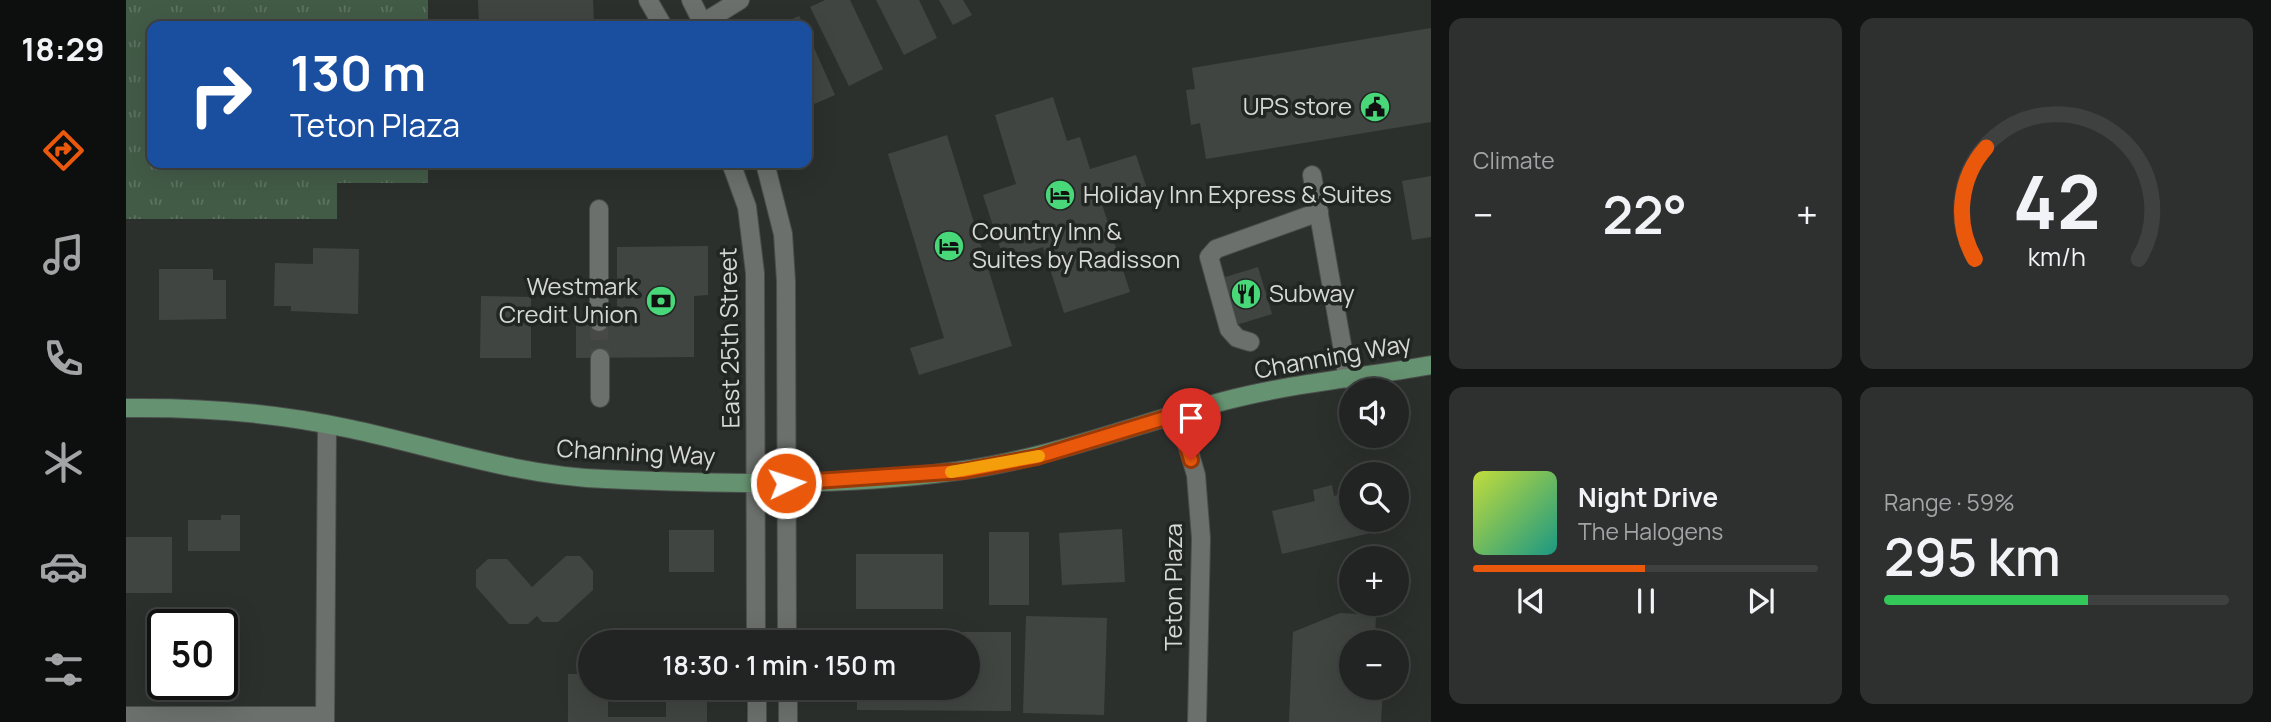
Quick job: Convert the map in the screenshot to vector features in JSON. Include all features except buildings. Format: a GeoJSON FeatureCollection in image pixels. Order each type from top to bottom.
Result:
{"type":"FeatureCollection","features":[{"type":"Feature","properties":{"kind":"main road","name":"Channing Way"},"geometry":{"type":"LineString","coordinates":[[1354,378],[1431,365]]}},
{"type":"Feature","properties":{"kind":"main road","name":"Channing Way"},"geometry":{"type":"LineString","coordinates":[[126,408],[273,414],[450,455],[554,474],[601,479],[786,483],[963,471],[1037,457],[1230,399],[1339,381]]}},
{"type":"Feature","properties":{"kind":"street"},"geometry":{"type":"LineString","coordinates":[[648,0],[660,21]]}},
{"type":"Feature","properties":{"kind":"street"},"geometry":{"type":"LineString","coordinates":[[691,0],[700,21]]}},
{"type":"Feature","properties":{"kind":"street"},"geometry":{"type":"LineString","coordinates":[[708,21],[740,0]]}},
{"type":"Feature","properties":{"kind":"street","name":"East 25th Street"},"geometry":{"type":"LineString","coordinates":[[733,168],[747,207],[753,237],[757,340],[756,630]]}},
{"type":"Feature","properties":{"kind":"street"},"geometry":{"type":"LineString","coordinates":[[766,168],[783,234],[786,281],[788,630]]}},
{"type":"Feature","properties":{"kind":"street"},"geometry":{"type":"LineString","coordinates":[[1312,175],[1348,378]]}},
{"type":"Feature","properties":{"kind":"street"},"geometry":{"type":"LineString","coordinates":[[599,209],[600,322]]}},
{"type":"Feature","properties":{"kind":"street"},"geometry":{"type":"LineString","coordinates":[[1250,342],[1237,338],[1229,329],[1209,257],[1216,248],[1319,212]]}},
{"type":"Feature","properties":{"kind":"street"},"geometry":{"type":"LineString","coordinates":[[600,358],[600,398]]}},
{"type":"Feature","properties":{"kind":"street","name":"Teton Plaza"},"geometry":{"type":"LineString","coordinates":[[1178,414],[1196,475],[1201,538],[1197,722]]}},
{"type":"Feature","properties":{"kind":"street"},"geometry":{"type":"LineString","coordinates":[[126,716],[317,716],[326,722],[327,425]]}},
{"type":"Feature","properties":{"kind":"street"},"geometry":{"type":"LineString","coordinates":[[757,700],[757,722]]}},
{"type":"Feature","properties":{"kind":"street"},"geometry":{"type":"LineString","coordinates":[[788,700],[788,722]]}},
{"type":"Feature","properties":{"kind":"green space"},"geometry":{"type":"Polygon","coordinates":[[[126,0],[428,0],[428,21],[147,21],[147,168],[428,168],[428,183],[337,183],[337,219],[126,219],[126,0]]]}},
{"type":"Feature","properties":{"kind":"tunnel"},"geometry":{"type":"LineString","coordinates":[[599,322],[600,358]]}},
{"type":"Feature","properties":{"kind":"slow traffic"},"geometry":{"type":"LineString","coordinates":[[951,472],[1039,456]]}},
{"type":"Feature","properties":{"kind":"place","name":"UPS store"},"geometry":{"type":"Point","coordinates":[1375,107]}},
{"type":"Feature","properties":{"kind":"place","name":"Holiday Inn Express & Suites"},"geometry":{"type":"Point","coordinates":[1060,195]}},
{"type":"Feature","properties":{"kind":"place","name":"Country Inn & Suites by Radisson"},"geometry":{"type":"Point","coordinates":[949,246]}},
{"type":"Feature","properties":{"kind":"place","name":"Subway"},"geometry":{"type":"Point","coordinates":[1246,294]}},
{"type":"Feature","properties":{"kind":"place","name":"Westmark Credit Union"},"geometry":{"type":"Point","coordinates":[661,301]}},
{"type":"Feature","properties":{"kind":"route"},"geometry":{"type":"LineString","coordinates":[[786,483],[963,471],[1037,457],[1178,414],[1191,460]]}}]}
